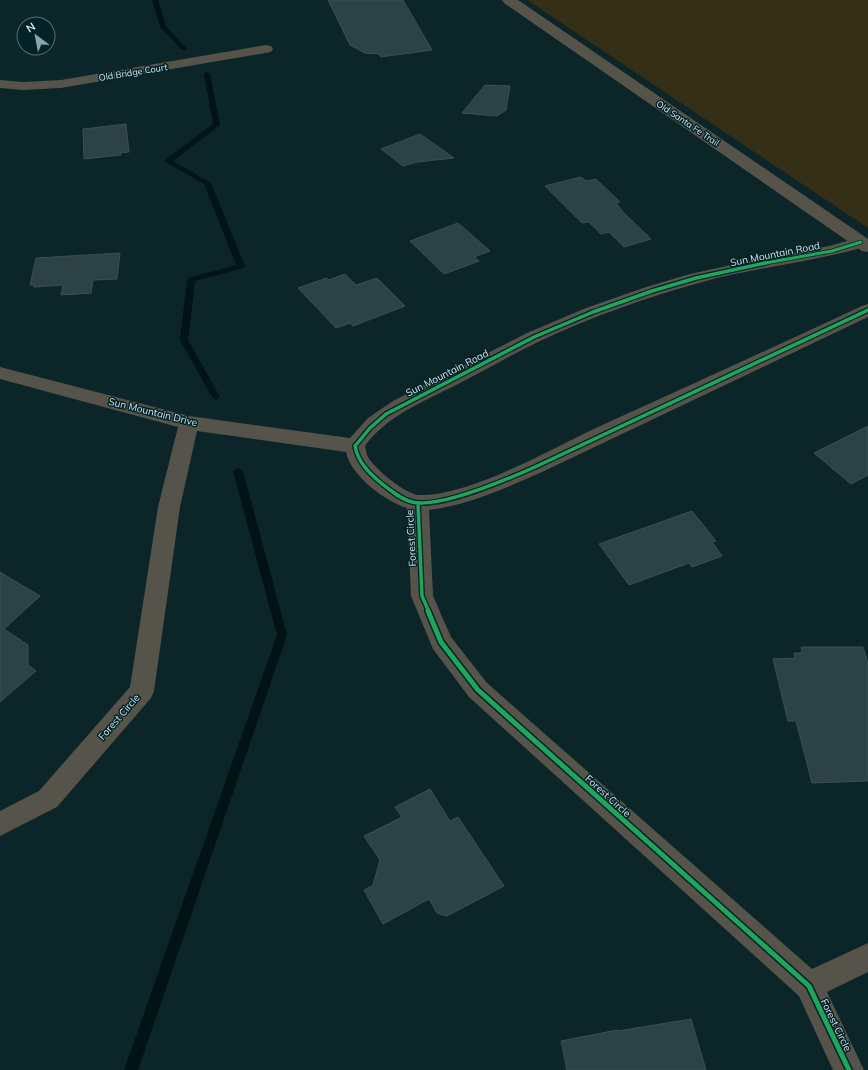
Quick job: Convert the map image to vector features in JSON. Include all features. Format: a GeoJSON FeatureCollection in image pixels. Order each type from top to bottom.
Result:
{"type":"FeatureCollection","features":[{"type":"Feature","properties":{"kind":"street","name":"Old Santa Fe Trail"},"geometry":{"type":"LineString","coordinates":[[509,0],[864,244]]}},
{"type":"Feature","properties":{"kind":"street","name":"Old Bridge Court"},"geometry":{"type":"LineString","coordinates":[[0,84],[23,86],[61,84],[266,49]]}},
{"type":"Feature","properties":{"kind":"street","name":"Sun Mountain Road"},"geometry":{"type":"LineString","coordinates":[[355,446],[365,431],[380,418],[400,406],[534,337],[593,312],[652,291],[696,278],[864,244]]}},
{"type":"Feature","properties":{"kind":"street"},"geometry":{"type":"LineString","coordinates":[[355,446],[358,457],[370,472],[395,495],[418,504],[445,500],[473,492],[515,475],[734,374],[868,310]]}},
{"type":"Feature","properties":{"kind":"street","name":"Sun Mountain Drive"},"geometry":{"type":"LineString","coordinates":[[0,373],[189,423],[355,446]]}},
{"type":"Feature","properties":{"kind":"street","name":"Forest Circle"},"geometry":{"type":"LineString","coordinates":[[0,824],[48,800],[142,691],[170,507],[189,423]]}},
{"type":"Feature","properties":{"kind":"street","name":"Forest Circle"},"geometry":{"type":"LineString","coordinates":[[418,504],[422,596],[441,642],[478,690],[809,986],[849,1070]]}},
{"type":"Feature","properties":{"kind":"street"},"geometry":{"type":"LineString","coordinates":[[809,986],[868,957]]}},
{"type":"Feature","properties":{"kind":"shaded area"},"geometry":{"type":"Polygon","coordinates":[[[527,0],[868,0],[868,228],[527,0]]]}},
{"type":"Feature","properties":{"kind":"building"},"geometry":{"type":"Polygon","coordinates":[[[328,0],[403,0],[432,50],[381,57],[379,54],[365,53],[350,45],[328,0]]]}},
{"type":"Feature","properties":{"kind":"building"},"geometry":{"type":"Polygon","coordinates":[[[485,85],[510,86],[506,110],[497,116],[462,113],[485,85]]]}},
{"type":"Feature","properties":{"kind":"building"},"geometry":{"type":"Polygon","coordinates":[[[126,124],[129,152],[120,153],[121,155],[84,159],[83,129],[126,124]]]}},
{"type":"Feature","properties":{"kind":"building"},"geometry":{"type":"Polygon","coordinates":[[[420,134],[454,158],[417,162],[403,166],[381,149],[420,134]]]}},
{"type":"Feature","properties":{"kind":"building"},"geometry":{"type":"Polygon","coordinates":[[[581,177],[586,181],[596,179],[620,202],[616,203],[623,212],[651,239],[624,247],[609,232],[601,234],[589,222],[582,223],[545,186],[581,177]]]}},
{"type":"Feature","properties":{"kind":"building"},"geometry":{"type":"Polygon","coordinates":[[[458,223],[490,251],[474,257],[479,261],[444,274],[410,241],[458,223]]]}},
{"type":"Feature","properties":{"kind":"building"},"geometry":{"type":"Polygon","coordinates":[[[120,253],[117,279],[93,280],[91,293],[61,295],[63,285],[34,287],[34,285],[30,285],[36,258],[120,253]]]}},
{"type":"Feature","properties":{"kind":"building"},"geometry":{"type":"Polygon","coordinates":[[[345,274],[356,285],[377,278],[405,306],[353,326],[350,323],[336,328],[298,288],[327,278],[329,280],[345,274]]]}},
{"type":"Feature","properties":{"kind":"building"},"geometry":{"type":"Polygon","coordinates":[[[868,426],[868,475],[851,484],[814,453],[868,426]]]}},
{"type":"Feature","properties":{"kind":"building"},"geometry":{"type":"Polygon","coordinates":[[[692,511],[716,541],[712,542],[722,556],[692,567],[689,563],[629,585],[599,544],[692,511]]]}},
{"type":"Feature","properties":{"kind":"building"},"geometry":{"type":"Polygon","coordinates":[[[0,572],[40,596],[4,629],[28,645],[28,665],[36,671],[0,702],[0,572]]]}},
{"type":"Feature","properties":{"kind":"building"},"geometry":{"type":"Polygon","coordinates":[[[801,647],[863,647],[868,663],[868,781],[812,783],[796,721],[788,721],[773,659],[795,658],[794,653],[802,653],[801,647]]]}},
{"type":"Feature","properties":{"kind":"building"},"geometry":{"type":"Polygon","coordinates":[[[430,789],[450,821],[458,817],[504,886],[447,916],[437,913],[429,899],[383,924],[364,890],[373,885],[380,860],[364,836],[402,817],[395,807],[430,789]]]}},
{"type":"Feature","properties":{"kind":"building"},"geometry":{"type":"Polygon","coordinates":[[[691,1019],[706,1070],[567,1070],[561,1041],[617,1030],[691,1019]]]}},
{"type":"Feature","properties":{"kind":"waterway"},"geometry":{"type":"LineString","coordinates":[[155,0],[163,27],[184,49]]}},
{"type":"Feature","properties":{"kind":"waterway"},"geometry":{"type":"LineString","coordinates":[[207,74],[217,125],[168,161],[207,183],[241,266],[191,280],[184,340],[216,397]]}},
{"type":"Feature","properties":{"kind":"waterway"},"geometry":{"type":"LineString","coordinates":[[131,1070],[282,635],[238,471]]}},
{"type":"Feature","properties":{"kind":"cycle path"},"geometry":{"type":"LineString","coordinates":[[861,242],[832,251],[745,267],[696,278],[652,291],[593,312],[534,337],[400,406],[380,419],[365,433],[355,446],[357,455],[362,464],[376,479],[394,493],[412,502],[419,503],[463,495],[487,487],[535,467],[633,419],[868,310]]}},
{"type":"Feature","properties":{"kind":"cycle path"},"geometry":{"type":"LineString","coordinates":[[418,504],[422,596],[441,642],[478,690],[809,986],[849,1070]]}}]}
